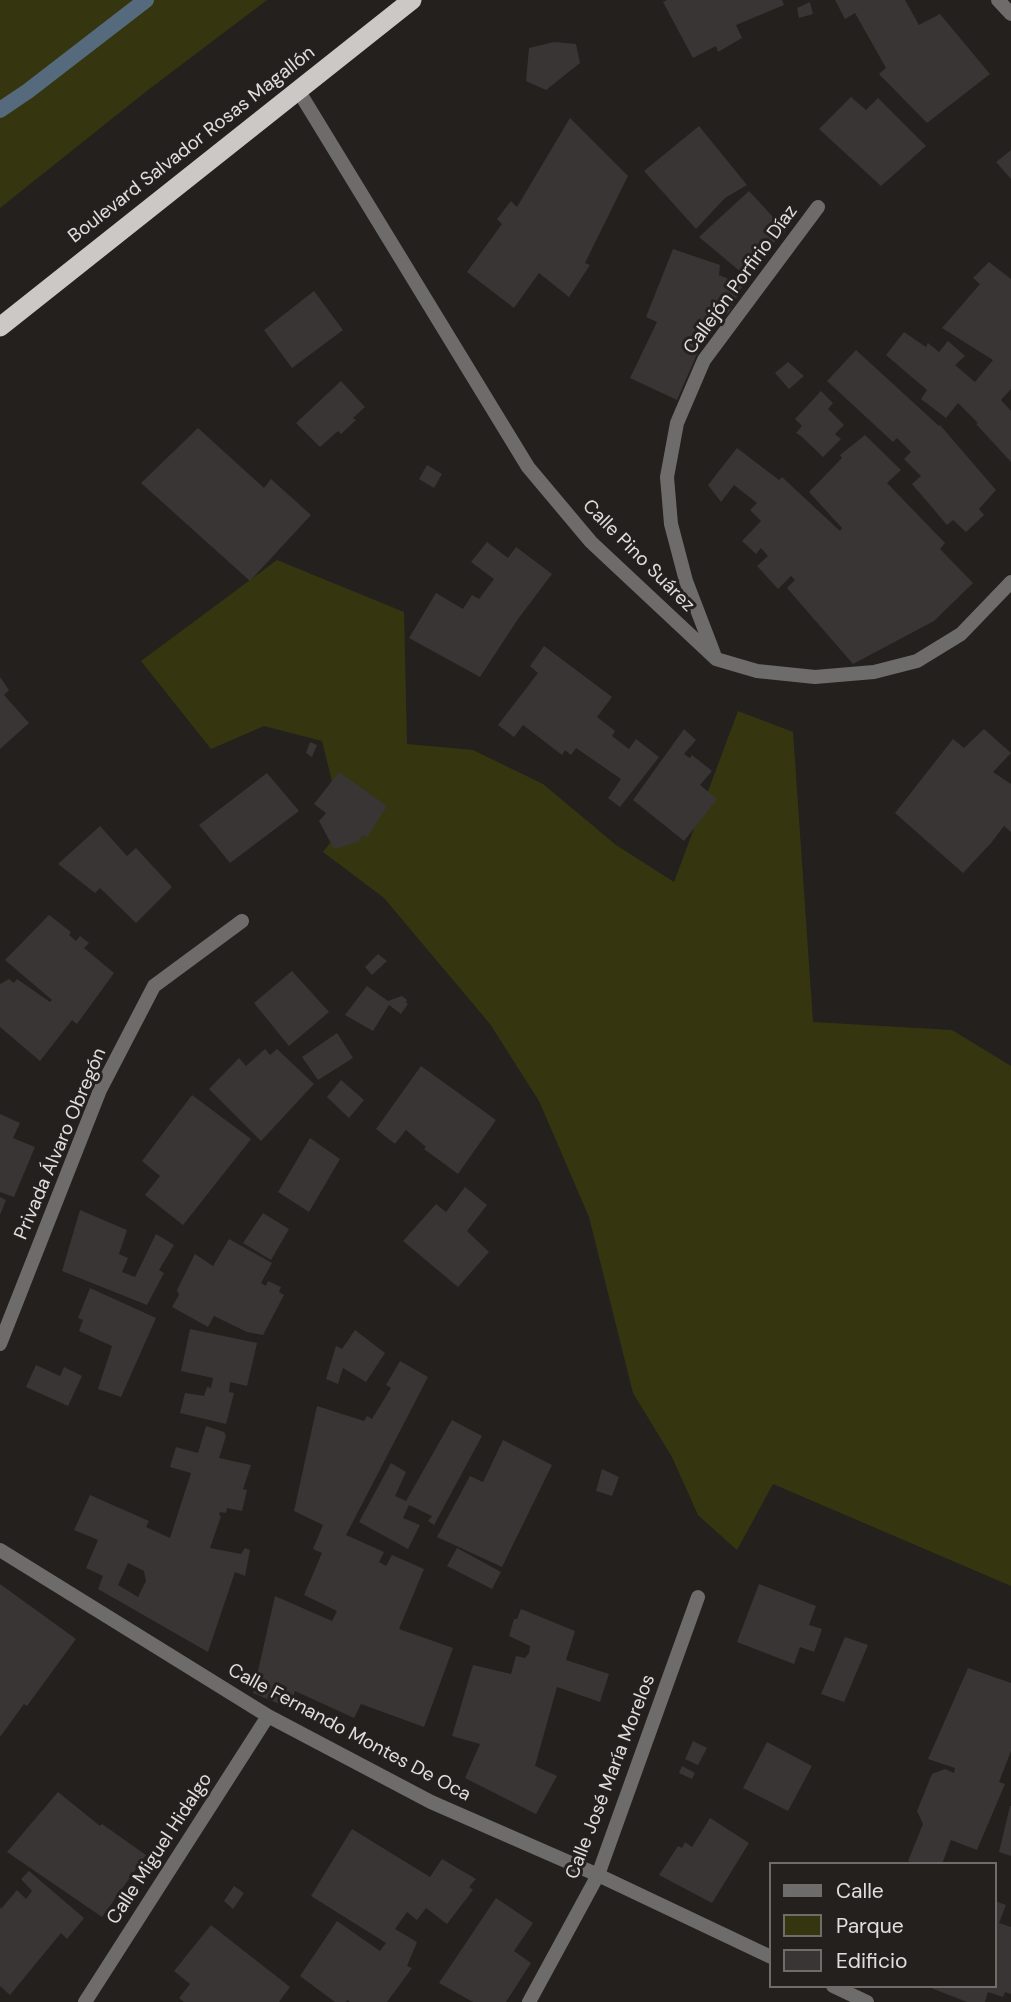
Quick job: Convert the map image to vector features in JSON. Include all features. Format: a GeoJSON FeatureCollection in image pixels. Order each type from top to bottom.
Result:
{"type":"FeatureCollection","features":[{"type":"Feature","properties":{"kind":"highway","name":"Boulevard Salvador Rosas Magallón"},"geometry":{"type":"LineString","coordinates":[[0,327],[412,0]]}},
{"type":"Feature","properties":{"kind":"street"},"geometry":{"type":"LineString","coordinates":[[998,0],[1011,14]]}},
{"type":"Feature","properties":{"kind":"street","name":"Calle Pino Suárez"},"geometry":{"type":"LineString","coordinates":[[298,90],[528,467],[591,542],[716,659],[757,671],[815,677],[874,673],[917,661],[961,634],[1011,582]]}},
{"type":"Feature","properties":{"kind":"street","name":"Callejón Porfirio Díaz"},"geometry":{"type":"LineString","coordinates":[[716,659],[686,581],[671,524],[667,478],[677,423],[704,360],[818,206]]}},
{"type":"Feature","properties":{"kind":"street","name":"Privada Álvaro Obregón"},"geometry":{"type":"LineString","coordinates":[[0,1344],[100,1090],[154,986],[242,921]]}},
{"type":"Feature","properties":{"kind":"street","name":"Calle Fernando Montes De Oca"},"geometry":{"type":"LineString","coordinates":[[0,1550],[268,1716],[431,1802],[598,1875],[769,1956]]}},
{"type":"Feature","properties":{"kind":"street","name":"Calle José María Morelos"},"geometry":{"type":"LineString","coordinates":[[529,2002],[598,1875],[698,1597]]}},
{"type":"Feature","properties":{"kind":"street","name":"Calle Miguel Hidalgo"},"geometry":{"type":"LineString","coordinates":[[85,2002],[268,1716]]}},
{"type":"Feature","properties":{"kind":"street"},"geometry":{"type":"LineString","coordinates":[[837,1988],[867,2002]]}},
{"type":"Feature","properties":{"kind":"green space"},"geometry":{"type":"Polygon","coordinates":[[[0,0],[267,0],[148,90],[0,208],[0,0]]]}},
{"type":"Feature","properties":{"kind":"green space"},"geometry":{"type":"Polygon","coordinates":[[[277,560],[404,612],[407,744],[473,750],[543,784],[616,845],[674,882],[738,711],[793,732],[813,1022],[952,1030],[1011,1066],[1011,1586],[773,1484],[737,1550],[698,1515],[672,1457],[633,1393],[589,1217],[539,1101],[490,1024],[384,898],[323,852],[343,826],[322,741],[264,726],[211,749],[141,661],[277,560]]]}},
{"type":"Feature","properties":{"kind":"building"},"geometry":{"type":"Polygon","coordinates":[[[782,0],[784,5],[736,25],[742,38],[718,52],[716,46],[693,58],[663,2],[782,0]]]}},
{"type":"Feature","properties":{"kind":"building"},"geometry":{"type":"Polygon","coordinates":[[[835,0],[905,0],[919,25],[940,14],[990,74],[927,123],[879,74],[886,68],[855,13],[845,19],[835,0]]]}},
{"type":"Feature","properties":{"kind":"building"},"geometry":{"type":"Polygon","coordinates":[[[810,2],[813,14],[799,18],[797,8],[810,2]]]}},
{"type":"Feature","properties":{"kind":"building"},"geometry":{"type":"Polygon","coordinates":[[[554,42],[576,44],[580,63],[546,90],[526,81],[529,48],[554,42]]]}},
{"type":"Feature","properties":{"kind":"building"},"geometry":{"type":"Polygon","coordinates":[[[851,97],[866,110],[878,98],[926,146],[881,186],[819,129],[851,97]]]}},
{"type":"Feature","properties":{"kind":"building"},"geometry":{"type":"Polygon","coordinates":[[[570,118],[628,176],[585,263],[590,265],[569,297],[539,273],[514,308],[467,272],[502,224],[497,219],[511,201],[517,207],[570,118]]]}},
{"type":"Feature","properties":{"kind":"building"},"geometry":{"type":"Polygon","coordinates":[[[699,126],[747,185],[725,198],[696,229],[644,171],[699,126]]]}},
{"type":"Feature","properties":{"kind":"building"},"geometry":{"type":"Polygon","coordinates":[[[1011,150],[1011,179],[996,162],[1011,150]]]}},
{"type":"Feature","properties":{"kind":"building"},"geometry":{"type":"Polygon","coordinates":[[[749,191],[786,231],[742,273],[699,237],[749,191]]]}},
{"type":"Feature","properties":{"kind":"building"},"geometry":{"type":"Polygon","coordinates":[[[673,249],[720,265],[719,275],[743,285],[728,314],[717,308],[677,400],[630,378],[657,322],[646,317],[673,249]]]}},
{"type":"Feature","properties":{"kind":"building"},"geometry":{"type":"Polygon","coordinates":[[[989,262],[1011,279],[1011,389],[1001,400],[1011,411],[1011,462],[958,403],[946,418],[921,399],[927,390],[886,355],[904,332],[926,347],[928,343],[939,352],[948,341],[965,356],[955,365],[975,382],[993,360],[942,328],[980,284],[973,278],[989,262]]]}},
{"type":"Feature","properties":{"kind":"building"},"geometry":{"type":"Polygon","coordinates":[[[314,291],[343,330],[292,368],[264,330],[314,291]]]}},
{"type":"Feature","properties":{"kind":"building"},"geometry":{"type":"Polygon","coordinates":[[[856,350],[940,425],[996,490],[979,509],[984,515],[966,532],[953,520],[947,525],[912,484],[921,476],[904,459],[911,452],[897,438],[893,442],[827,381],[856,350]]]}},
{"type":"Feature","properties":{"kind":"building"},"geometry":{"type":"Polygon","coordinates":[[[788,362],[804,376],[789,389],[775,373],[788,362]]]}},
{"type":"Feature","properties":{"kind":"building"},"geometry":{"type":"Polygon","coordinates":[[[341,381],[365,407],[341,434],[338,431],[320,447],[296,423],[341,381]]]}},
{"type":"Feature","properties":{"kind":"building"},"geometry":{"type":"Polygon","coordinates":[[[821,391],[833,403],[828,409],[844,425],[835,434],[841,439],[823,457],[796,433],[802,426],[795,419],[821,391]]]}},
{"type":"Feature","properties":{"kind":"building"},"geometry":{"type":"Polygon","coordinates":[[[198,428],[264,488],[271,479],[311,515],[250,581],[141,483],[198,428]]]}},
{"type":"Feature","properties":{"kind":"building"},"geometry":{"type":"Polygon","coordinates":[[[865,435],[901,470],[887,483],[945,543],[940,549],[973,583],[934,621],[853,664],[787,588],[795,580],[791,576],[778,589],[757,566],[768,556],[761,548],[756,554],[742,541],[761,521],[750,510],[757,503],[734,485],[721,502],[708,485],[737,448],[779,480],[782,477],[840,531],[842,528],[809,492],[842,458],[840,455],[865,435]]]}},
{"type":"Feature","properties":{"kind":"building"},"geometry":{"type":"Polygon","coordinates":[[[427,465],[442,474],[434,488],[419,479],[427,465]]]}},
{"type":"Feature","properties":{"kind":"building"},"geometry":{"type":"Polygon","coordinates":[[[487,542],[508,558],[516,547],[552,574],[480,677],[409,638],[436,593],[463,609],[472,595],[479,599],[494,579],[471,562],[487,542]]]}},
{"type":"Feature","properties":{"kind":"building"},"geometry":{"type":"Polygon","coordinates":[[[544,646],[612,697],[597,717],[615,731],[612,736],[629,749],[636,739],[659,757],[620,807],[608,798],[621,779],[576,748],[571,755],[565,750],[562,755],[523,725],[514,737],[498,725],[538,673],[530,666],[544,646]]]}},
{"type":"Feature","properties":{"kind":"building"},"geometry":{"type":"Polygon","coordinates":[[[0,677],[9,690],[4,695],[29,723],[0,749],[0,677]]]}},
{"type":"Feature","properties":{"kind":"building"},"geometry":{"type":"Polygon","coordinates":[[[684,729],[696,740],[684,754],[690,758],[692,755],[712,771],[700,785],[717,799],[684,841],[633,800],[684,729]]]}},
{"type":"Feature","properties":{"kind":"building"},"geometry":{"type":"Polygon","coordinates":[[[984,729],[1011,753],[993,772],[1011,784],[1011,832],[1004,826],[963,873],[895,813],[953,739],[964,748],[984,729]]]}},
{"type":"Feature","properties":{"kind":"building"},"geometry":{"type":"Polygon","coordinates":[[[310,742],[317,745],[312,757],[306,753],[310,742]]]}},
{"type":"Feature","properties":{"kind":"building"},"geometry":{"type":"Polygon","coordinates":[[[339,772],[387,806],[367,837],[363,835],[358,842],[334,849],[319,821],[326,813],[314,804],[339,772]]]}},
{"type":"Feature","properties":{"kind":"building"},"geometry":{"type":"Polygon","coordinates":[[[267,773],[299,811],[230,863],[199,825],[267,773]]]}},
{"type":"Feature","properties":{"kind":"building"},"geometry":{"type":"Polygon","coordinates":[[[100,826],[127,856],[136,848],[172,887],[136,923],[100,888],[95,893],[58,864],[100,826]]]}},
{"type":"Feature","properties":{"kind":"building"},"geometry":{"type":"Polygon","coordinates":[[[49,915],[71,932],[69,935],[76,941],[80,936],[89,943],[84,948],[114,973],[77,1024],[72,1020],[40,1061],[0,1027],[0,984],[9,979],[14,983],[17,979],[50,1002],[52,1000],[5,960],[49,915]]]}},
{"type":"Feature","properties":{"kind":"building"},"geometry":{"type":"Polygon","coordinates":[[[378,954],[387,961],[372,975],[365,967],[378,954]]]}},
{"type":"Feature","properties":{"kind":"building"},"geometry":{"type":"Polygon","coordinates":[[[292,971],[329,1012],[289,1046],[254,1003],[292,971]]]}},
{"type":"Feature","properties":{"kind":"building"},"geometry":{"type":"Polygon","coordinates":[[[367,986],[388,1001],[402,996],[408,1004],[401,1014],[389,1005],[373,1031],[345,1015],[367,986]]]}},
{"type":"Feature","properties":{"kind":"building"},"geometry":{"type":"Polygon","coordinates":[[[337,1033],[353,1058],[318,1080],[302,1057],[337,1033]]]}},
{"type":"Feature","properties":{"kind":"building"},"geometry":{"type":"Polygon","coordinates":[[[265,1049],[270,1055],[277,1049],[314,1084],[261,1141],[209,1089],[239,1058],[246,1066],[265,1049]]]}},
{"type":"Feature","properties":{"kind":"building"},"geometry":{"type":"Polygon","coordinates":[[[421,1066],[496,1120],[458,1174],[424,1149],[426,1147],[406,1130],[395,1144],[376,1129],[421,1066]]]}},
{"type":"Feature","properties":{"kind":"building"},"geometry":{"type":"Polygon","coordinates":[[[341,1080],[364,1100],[349,1118],[327,1097],[341,1080]]]}},
{"type":"Feature","properties":{"kind":"building"},"geometry":{"type":"Polygon","coordinates":[[[192,1095],[251,1139],[183,1225],[145,1195],[160,1176],[142,1161],[192,1095]]]}},
{"type":"Feature","properties":{"kind":"building"},"geometry":{"type":"Polygon","coordinates":[[[0,1114],[20,1123],[13,1138],[35,1147],[14,1197],[0,1192],[0,1114]]]}},
{"type":"Feature","properties":{"kind":"building"},"geometry":{"type":"Polygon","coordinates":[[[310,1138],[340,1159],[309,1212],[278,1192],[310,1138]]]}},
{"type":"Feature","properties":{"kind":"building"},"geometry":{"type":"Polygon","coordinates":[[[465,1187],[487,1205],[467,1231],[489,1252],[458,1287],[403,1241],[436,1204],[446,1212],[465,1187]]]}},
{"type":"Feature","properties":{"kind":"building"},"geometry":{"type":"Polygon","coordinates":[[[0,1197],[6,1200],[0,1215],[0,1197]]]}},
{"type":"Feature","properties":{"kind":"building"},"geometry":{"type":"Polygon","coordinates":[[[80,1210],[127,1230],[119,1254],[128,1258],[122,1272],[135,1277],[156,1234],[174,1245],[159,1270],[164,1273],[147,1305],[62,1271],[80,1210]]]}},
{"type":"Feature","properties":{"kind":"building"},"geometry":{"type":"Polygon","coordinates":[[[263,1213],[289,1229],[271,1260],[243,1243],[263,1213]]]}},
{"type":"Feature","properties":{"kind":"building"},"geometry":{"type":"Polygon","coordinates":[[[229,1239],[272,1263],[261,1283],[266,1286],[268,1281],[281,1287],[279,1292],[284,1295],[263,1335],[247,1332],[214,1316],[208,1327],[172,1307],[179,1295],[177,1290],[195,1254],[213,1266],[229,1239]]]}},
{"type":"Feature","properties":{"kind":"building"},"geometry":{"type":"Polygon","coordinates":[[[90,1288],[156,1318],[121,1397],[98,1389],[112,1346],[79,1331],[83,1320],[78,1318],[90,1288]]]}},
{"type":"Feature","properties":{"kind":"building"},"geometry":{"type":"Polygon","coordinates":[[[190,1329],[257,1343],[247,1386],[230,1382],[229,1392],[234,1393],[226,1424],[180,1413],[185,1393],[204,1396],[207,1387],[211,1388],[213,1378],[181,1371],[190,1329]]]}},
{"type":"Feature","properties":{"kind":"building"},"geometry":{"type":"Polygon","coordinates":[[[355,1330],[385,1353],[366,1382],[343,1368],[338,1384],[326,1379],[336,1346],[342,1349],[355,1330]]]}},
{"type":"Feature","properties":{"kind":"building"},"geometry":{"type":"Polygon","coordinates":[[[400,1361],[428,1377],[346,1535],[384,1552],[379,1562],[386,1566],[392,1555],[424,1569],[399,1629],[453,1648],[424,1727],[361,1704],[354,1718],[295,1691],[289,1708],[253,1693],[275,1596],[332,1621],[337,1611],[304,1595],[322,1553],[313,1549],[323,1525],[294,1511],[317,1406],[364,1421],[367,1416],[372,1419],[391,1388],[386,1385],[400,1361]]]}},
{"type":"Feature","properties":{"kind":"building"},"geometry":{"type":"Polygon","coordinates":[[[36,1365],[60,1376],[64,1367],[82,1376],[68,1406],[26,1387],[36,1365]]]}},
{"type":"Feature","properties":{"kind":"building"},"geometry":{"type":"Polygon","coordinates":[[[452,1420],[482,1436],[434,1525],[428,1521],[432,1516],[409,1505],[403,1518],[420,1525],[408,1549],[359,1522],[391,1463],[406,1472],[395,1496],[406,1501],[452,1420]]]}},
{"type":"Feature","properties":{"kind":"building"},"geometry":{"type":"Polygon","coordinates":[[[206,1426],[224,1432],[226,1436],[219,1458],[251,1465],[243,1489],[247,1490],[242,1511],[227,1508],[226,1513],[220,1512],[210,1548],[241,1554],[245,1548],[250,1550],[245,1576],[235,1572],[208,1652],[98,1589],[103,1576],[86,1568],[98,1540],[74,1530],[90,1495],[149,1521],[146,1527],[170,1538],[191,1473],[170,1467],[176,1447],[198,1453],[206,1426]],[[128,1563],[118,1585],[138,1597],[146,1581],[144,1571],[128,1563]]]}},
{"type":"Feature","properties":{"kind":"building"},"geometry":{"type":"Polygon","coordinates":[[[503,1440],[552,1465],[502,1567],[437,1537],[470,1476],[483,1482],[503,1440]]]}},
{"type":"Feature","properties":{"kind":"building"},"geometry":{"type":"Polygon","coordinates":[[[602,1469],[619,1477],[612,1496],[596,1491],[602,1469]]]}},
{"type":"Feature","properties":{"kind":"building"},"geometry":{"type":"Polygon","coordinates":[[[457,1548],[501,1572],[492,1589],[447,1566],[457,1548]]]}},
{"type":"Feature","properties":{"kind":"building"},"geometry":{"type":"Polygon","coordinates":[[[0,1584],[76,1639],[27,1706],[24,1704],[0,1737],[0,1584]]]}},
{"type":"Feature","properties":{"kind":"building"},"geometry":{"type":"Polygon","coordinates":[[[759,1584],[816,1606],[809,1625],[822,1629],[814,1652],[800,1647],[794,1664],[737,1642],[759,1584]]]}},
{"type":"Feature","properties":{"kind":"building"},"geometry":{"type":"Polygon","coordinates":[[[521,1609],[575,1631],[566,1660],[609,1674],[600,1702],[557,1687],[535,1766],[557,1776],[536,1814],[465,1778],[480,1744],[452,1736],[473,1665],[511,1674],[516,1656],[525,1658],[529,1653],[530,1646],[509,1636],[514,1619],[517,1619],[521,1609]]]}},
{"type":"Feature","properties":{"kind":"building"},"geometry":{"type":"Polygon","coordinates":[[[845,1637],[868,1645],[844,1702],[821,1694],[845,1637]]]}},
{"type":"Feature","properties":{"kind":"building"},"geometry":{"type":"Polygon","coordinates":[[[968,1668],[1011,1683],[1011,1751],[999,1782],[1005,1784],[977,1850],[951,1840],[943,1862],[911,1862],[908,1861],[923,1824],[917,1811],[932,1774],[945,1769],[954,1773],[955,1768],[928,1759],[968,1668]]]}},
{"type":"Feature","properties":{"kind":"building"},"geometry":{"type":"Polygon","coordinates":[[[693,1741],[707,1748],[698,1765],[685,1759],[693,1741]]]}},
{"type":"Feature","properties":{"kind":"building"},"geometry":{"type":"Polygon","coordinates":[[[767,1742],[812,1766],[788,1811],[743,1788],[767,1742]]]}},
{"type":"Feature","properties":{"kind":"building"},"geometry":{"type":"Polygon","coordinates":[[[682,1766],[695,1773],[692,1779],[679,1773],[682,1766]]]}},
{"type":"Feature","properties":{"kind":"building"},"geometry":{"type":"Polygon","coordinates":[[[58,1792],[100,1826],[102,1824],[146,1855],[102,1917],[7,1852],[58,1792]]]}},
{"type":"Feature","properties":{"kind":"building"},"geometry":{"type":"Polygon","coordinates":[[[1011,1806],[1011,1856],[999,1852],[1011,1806]]]}},
{"type":"Feature","properties":{"kind":"building"},"geometry":{"type":"Polygon","coordinates":[[[710,1818],[749,1843],[712,1903],[659,1875],[678,1846],[682,1848],[685,1842],[692,1847],[710,1818]]]}},
{"type":"Feature","properties":{"kind":"building"},"geometry":{"type":"Polygon","coordinates":[[[352,1829],[430,1877],[442,1859],[476,1879],[469,1887],[473,1890],[447,1924],[426,1908],[417,1920],[407,1912],[395,1929],[417,1942],[407,1966],[412,1968],[387,2002],[335,2002],[300,1976],[337,1921],[380,1951],[386,1943],[311,1896],[352,1829]]]}},
{"type":"Feature","properties":{"kind":"building"},"geometry":{"type":"Polygon","coordinates":[[[29,1871],[84,1918],[67,1939],[61,1933],[10,1995],[0,1986],[0,1907],[1,1909],[17,1890],[26,1899],[32,1891],[21,1879],[29,1871]]]}},
{"type":"Feature","properties":{"kind":"building"},"geometry":{"type":"Polygon","coordinates":[[[234,1886],[244,1893],[233,1909],[224,1901],[234,1886]]]}},
{"type":"Feature","properties":{"kind":"building"},"geometry":{"type":"Polygon","coordinates":[[[496,1898],[533,1923],[514,1951],[531,1963],[506,2002],[473,2002],[439,1983],[496,1898]]]}},
{"type":"Feature","properties":{"kind":"building"},"geometry":{"type":"Polygon","coordinates":[[[997,1902],[1006,1905],[999,1923],[1011,1927],[1011,1994],[1005,1992],[1003,1997],[988,1992],[985,2002],[967,2002],[931,1988],[997,1988],[997,1902]]]}},
{"type":"Feature","properties":{"kind":"building"},"geometry":{"type":"Polygon","coordinates":[[[211,1925],[290,1987],[279,2002],[184,2002],[179,1998],[190,1984],[174,1971],[211,1925]]]}},
{"type":"Feature","properties":{"kind":"waterway"},"geometry":{"type":"LineString","coordinates":[[0,110],[146,0]]}}]}
